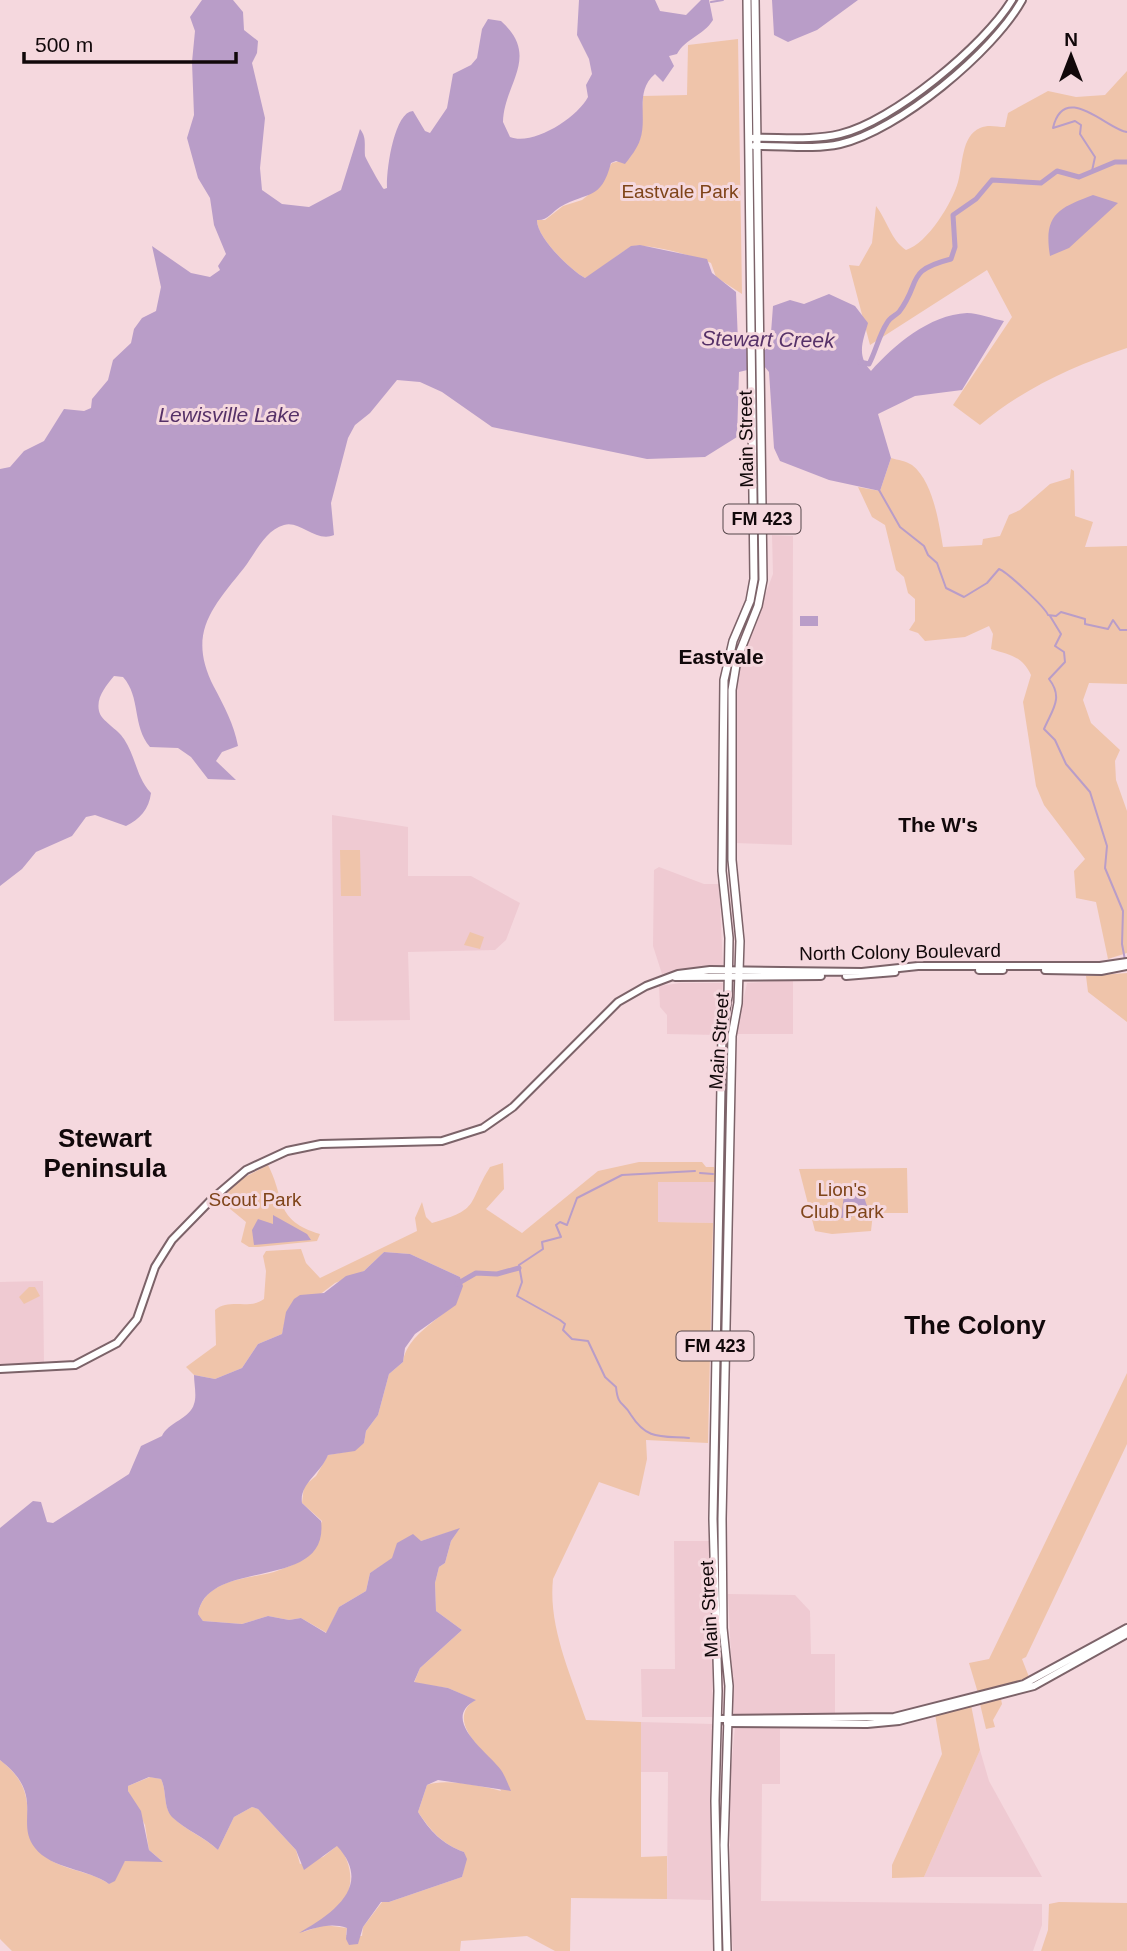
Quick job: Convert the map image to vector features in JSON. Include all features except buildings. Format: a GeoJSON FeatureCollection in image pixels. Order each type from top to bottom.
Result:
{"type":"FeatureCollection","features":[{"type":"Feature","properties":{"kind":"main road","name":"FM 423"},"geometry":{"type":"LineString","coordinates":[[747,0],[753,142]]}},
{"type":"Feature","properties":{"kind":"main road","name":"FM 423"},"geometry":{"type":"LineString","coordinates":[[753,142],[755,0]]}},
{"type":"Feature","properties":{"kind":"main road"},"geometry":{"type":"LineString","coordinates":[[753,142],[828,137],[877,120],[971,50],[995,25],[1012,0]]}},
{"type":"Feature","properties":{"kind":"main road"},"geometry":{"type":"LineString","coordinates":[[753,142],[828,146],[873,132],[979,56],[1002,31],[1023,0]]}},
{"type":"Feature","properties":{"kind":"main road","name":"Main Street"},"geometry":{"type":"LineString","coordinates":[[718,1951],[719,1629],[726,1269],[732,1036],[739,974],[738,919],[732,860],[732,690],[737,659],[758,606],[763,580],[756,374],[751,343],[753,142]]}},
{"type":"Feature","properties":{"kind":"main road","name":"Main Street"},"geometry":{"type":"LineString","coordinates":[[727,1951],[720,1844],[729,1686],[719,1629],[713,1519],[722,1032],[729,974],[726,898],[722,871],[723,680],[733,641],[750,601],[754,579],[756,374],[760,343],[753,142]]}},
{"type":"Feature","properties":{"kind":"main road"},"geometry":{"type":"LineString","coordinates":[[726,898],[731,902],[738,919]]}},
{"type":"Feature","properties":{"kind":"main road","name":"North Colony Boulevard"},"geometry":{"type":"LineString","coordinates":[[0,1369],[75,1365],[117,1343],[137,1320],[155,1267],[172,1240],[211,1200],[246,1170],[275,1156],[309,1146],[332,1142],[442,1141],[483,1128],[513,1107],[618,1002],[646,986],[675,977],[729,974],[864,976],[918,970],[1101,971],[1127,964]]}},
{"type":"Feature","properties":{"kind":"main road"},"geometry":{"type":"LineString","coordinates":[[716,1269],[726,1269]]}},
{"type":"Feature","properties":{"kind":"main road"},"geometry":{"type":"LineString","coordinates":[[859,1722],[894,1717],[1024,1684],[1127,1628]]}},
{"type":"Feature","properties":{"kind":"main road"},"geometry":{"type":"LineString","coordinates":[[718,1721],[899,1721],[1023,1690],[1060,1673],[1127,1634]]}},
{"type":"Feature","properties":{"kind":"shaded area"},"geometry":{"type":"Polygon","coordinates":[[[772,535],[793,536],[792,845],[734,843],[736,688],[740,662],[773,574],[772,535]]]}},
{"type":"Feature","properties":{"kind":"shaded area"},"geometry":{"type":"Polygon","coordinates":[[[332,815],[408,827],[408,876],[471,876],[520,903],[506,940],[495,950],[408,952],[410,1020],[334,1021],[332,815]]]}},
{"type":"Feature","properties":{"kind":"shaded area"},"geometry":{"type":"Polygon","coordinates":[[[659,867],[704,884],[719,884],[723,967],[694,967],[662,974],[653,946],[654,870],[659,867]]]}},
{"type":"Feature","properties":{"kind":"shaded area"},"geometry":{"type":"Polygon","coordinates":[[[793,980],[793,1034],[736,1034],[747,983],[793,980]]]}},
{"type":"Feature","properties":{"kind":"shaded area"},"geometry":{"type":"Polygon","coordinates":[[[723,983],[718,1035],[667,1034],[667,1015],[660,1007],[659,986],[723,983]]]}},
{"type":"Feature","properties":{"kind":"shaded area"},"geometry":{"type":"Polygon","coordinates":[[[658,1182],[717,1182],[713,1223],[658,1222],[658,1182]]]}},
{"type":"Feature","properties":{"kind":"shaded area"},"geometry":{"type":"Polygon","coordinates":[[[43,1281],[44,1365],[0,1366],[0,1282],[43,1281]]]}},
{"type":"Feature","properties":{"kind":"shaded area"},"geometry":{"type":"Polygon","coordinates":[[[674,1541],[709,1541],[713,1717],[642,1717],[641,1669],[675,1669],[674,1541]]]}},
{"type":"Feature","properties":{"kind":"shaded area"},"geometry":{"type":"Polygon","coordinates":[[[728,1594],[795,1595],[810,1611],[811,1654],[835,1654],[835,1715],[734,1715],[728,1594]]]}},
{"type":"Feature","properties":{"kind":"shaded area"},"geometry":{"type":"Polygon","coordinates":[[[641,1722],[713,1724],[711,1900],[667,1899],[668,1772],[641,1772],[641,1722]]]}},
{"type":"Feature","properties":{"kind":"shaded area"},"geometry":{"type":"Polygon","coordinates":[[[735,1727],[780,1727],[780,1784],[762,1784],[761,1901],[1042,1904],[1042,1925],[1033,1951],[733,1951],[730,1917],[730,1779],[735,1727]]]}},
{"type":"Feature","properties":{"kind":"shaded area"},"geometry":{"type":"Polygon","coordinates":[[[980,1750],[989,1781],[1042,1877],[924,1877],[980,1750]]]}},
{"type":"Feature","properties":{"kind":"green space","name":"Eastvale Park"},"geometry":{"type":"Polygon","coordinates":[[[738,39],[742,294],[716,277],[711,263],[646,246],[631,247],[585,278],[548,243],[538,227],[537,220],[545,220],[563,206],[582,200],[592,192],[612,163],[629,159],[640,140],[643,96],[687,95],[688,45],[738,39]]]}},
{"type":"Feature","properties":{"kind":"green space"},"geometry":{"type":"Polygon","coordinates":[[[1127,71],[1127,348],[1050,379],[1014,400],[980,425],[953,405],[1012,317],[987,270],[870,345],[849,265],[859,266],[872,243],[876,206],[897,241],[906,250],[931,231],[955,191],[966,144],[974,132],[986,126],[1005,127],[1008,113],[1048,91],[1076,97],[1105,95],[1127,71]]]}},
{"type":"Feature","properties":{"kind":"green space"},"geometry":{"type":"Polygon","coordinates":[[[891,458],[912,465],[925,481],[934,503],[943,547],[982,545],[983,539],[1000,536],[1009,515],[1020,510],[1050,484],[1070,478],[1071,469],[1074,471],[1075,516],[1093,522],[1085,547],[1127,546],[1127,684],[1089,683],[1083,700],[1091,723],[1120,750],[1115,761],[1116,780],[1127,811],[1127,953],[1108,959],[1096,902],[1076,898],[1074,871],[1085,859],[1044,805],[1036,786],[1023,702],[1031,675],[1024,664],[1015,657],[991,649],[993,634],[989,626],[965,637],[925,641],[918,633],[909,630],[915,621],[915,599],[908,593],[904,577],[896,570],[885,525],[872,517],[858,487],[880,491],[891,458]]]}},
{"type":"Feature","properties":{"kind":"green space"},"geometry":{"type":"Polygon","coordinates":[[[340,850],[360,850],[361,896],[341,896],[340,850]]]}},
{"type":"Feature","properties":{"kind":"green space"},"geometry":{"type":"Polygon","coordinates":[[[470,932],[484,937],[480,949],[464,945],[470,932]]]}},
{"type":"Feature","properties":{"kind":"green space"},"geometry":{"type":"Polygon","coordinates":[[[1127,973],[1127,1022],[1088,992],[1086,976],[1127,973]]]}},
{"type":"Feature","properties":{"kind":"green space"},"geometry":{"type":"Polygon","coordinates":[[[639,1162],[702,1162],[706,1167],[714,1167],[717,1182],[658,1182],[658,1222],[713,1223],[708,1443],[646,1440],[647,1459],[639,1496],[599,1482],[553,1579],[552,1597],[557,1633],[586,1720],[641,1722],[641,1857],[667,1856],[667,1899],[571,1898],[570,1951],[555,1951],[527,1936],[461,1941],[460,1951],[12,1951],[0,1939],[0,1760],[14,1773],[22,1786],[30,1832],[44,1855],[59,1864],[109,1884],[125,1861],[162,1861],[149,1850],[145,1825],[128,1791],[128,1786],[150,1777],[161,1779],[167,1808],[172,1816],[218,1850],[234,1817],[252,1807],[258,1809],[296,1850],[300,1864],[323,1857],[338,1845],[349,1867],[350,1883],[345,1899],[336,1911],[303,1932],[324,1925],[347,1928],[346,1935],[362,1936],[363,1927],[382,1902],[462,1877],[466,1859],[464,1852],[438,1836],[418,1812],[427,1785],[453,1783],[501,1791],[488,1758],[466,1728],[464,1713],[475,1700],[448,1688],[414,1683],[420,1668],[462,1630],[436,1611],[435,1583],[439,1567],[445,1563],[451,1541],[459,1529],[421,1541],[370,1573],[366,1591],[339,1607],[327,1633],[301,1618],[289,1620],[268,1616],[242,1624],[203,1621],[198,1614],[202,1602],[218,1587],[274,1572],[305,1559],[322,1521],[302,1503],[304,1486],[316,1476],[328,1455],[345,1452],[364,1443],[366,1431],[378,1415],[389,1374],[403,1362],[416,1337],[457,1300],[461,1289],[460,1277],[410,1254],[384,1252],[364,1271],[335,1283],[285,1321],[282,1334],[258,1344],[242,1368],[215,1379],[194,1375],[186,1367],[216,1345],[215,1310],[227,1305],[252,1304],[264,1299],[266,1271],[263,1256],[266,1251],[301,1249],[306,1263],[320,1278],[417,1231],[415,1218],[422,1202],[426,1217],[432,1223],[466,1209],[490,1167],[503,1163],[504,1189],[486,1209],[522,1233],[598,1171],[639,1162]]]}},
{"type":"Feature","properties":{"kind":"green space","name":"Scout Park"},"geometry":{"type":"Polygon","coordinates":[[[268,1165],[288,1215],[305,1228],[320,1234],[317,1241],[258,1247],[249,1247],[241,1242],[246,1222],[218,1199],[245,1177],[268,1165]]]}},
{"type":"Feature","properties":{"kind":"green space","name":"Lion's Club Park"},"geometry":{"type":"Polygon","coordinates":[[[907,1168],[908,1213],[873,1213],[871,1231],[832,1234],[815,1231],[799,1169],[907,1168]]]}},
{"type":"Feature","properties":{"kind":"green space"},"geometry":{"type":"Polygon","coordinates":[[[29,1287],[35,1287],[40,1296],[24,1304],[19,1297],[29,1287]]]}},
{"type":"Feature","properties":{"kind":"green space"},"geometry":{"type":"Polygon","coordinates":[[[1127,1373],[1127,1444],[1026,1657],[1022,1659],[1029,1677],[1024,1681],[978,1693],[969,1663],[989,1659],[1127,1373]]]}},
{"type":"Feature","properties":{"kind":"green space"},"geometry":{"type":"Polygon","coordinates":[[[1001,1699],[1002,1704],[993,1720],[995,1727],[986,1729],[980,1704],[1001,1699]]]}},
{"type":"Feature","properties":{"kind":"green space"},"geometry":{"type":"Polygon","coordinates":[[[971,1705],[980,1750],[924,1877],[892,1878],[892,1865],[942,1754],[935,1714],[971,1705]]]}},
{"type":"Feature","properties":{"kind":"green space"},"geometry":{"type":"Polygon","coordinates":[[[1127,1903],[1127,1951],[1041,1951],[1048,1930],[1049,1904],[1127,1903]]]}},
{"type":"Feature","properties":{"kind":"water","name":"Lewisville Lake"},"geometry":{"type":"Polygon","coordinates":[[[202,0],[233,0],[243,12],[244,30],[258,41],[257,53],[252,63],[265,118],[260,168],[262,190],[282,204],[309,207],[341,190],[360,129],[364,138],[365,156],[384,189],[387,188],[392,144],[401,121],[406,114],[413,111],[425,131],[430,133],[447,108],[453,74],[471,65],[477,58],[482,29],[488,19],[501,21],[513,34],[518,46],[517,70],[503,122],[510,137],[520,139],[530,138],[554,128],[574,113],[588,97],[586,85],[592,74],[589,59],[577,35],[579,0],[655,0],[660,11],[686,15],[701,0],[709,0],[713,20],[677,54],[669,56],[674,66],[663,82],[655,74],[649,81],[643,97],[640,140],[627,162],[611,163],[603,184],[598,189],[560,207],[544,219],[537,220],[542,235],[555,252],[585,278],[631,246],[640,245],[707,259],[712,273],[736,292],[738,342],[742,347],[765,350],[770,346],[773,306],[790,300],[804,304],[829,294],[855,306],[868,323],[862,354],[871,371],[901,342],[939,319],[967,313],[1004,321],[962,390],[915,396],[878,414],[891,458],[880,491],[829,480],[780,461],[774,448],[769,372],[764,366],[739,372],[737,437],[705,457],[647,459],[492,427],[442,392],[420,382],[397,380],[370,413],[355,425],[348,438],[331,503],[334,535],[321,536],[290,524],[271,532],[222,596],[206,623],[203,652],[206,668],[225,708],[238,746],[222,752],[216,761],[236,780],[208,779],[191,757],[178,748],[150,747],[144,739],[129,685],[123,677],[114,676],[100,696],[99,711],[124,739],[142,780],[151,793],[146,809],[140,817],[126,826],[95,815],[86,817],[72,836],[36,852],[22,869],[0,886],[0,469],[10,467],[24,451],[44,441],[64,409],[84,411],[91,408],[92,399],[108,380],[113,360],[131,343],[134,329],[142,318],[156,311],[161,287],[152,246],[191,273],[210,277],[220,270],[218,266],[226,254],[214,225],[210,198],[198,178],[187,138],[194,115],[192,62],[195,31],[190,17],[202,0]]]}},
{"type":"Feature","properties":{"kind":"water"},"geometry":{"type":"Polygon","coordinates":[[[772,0],[858,0],[817,30],[788,42],[774,35],[772,0]]]}},
{"type":"Feature","properties":{"kind":"water"},"geometry":{"type":"Polygon","coordinates":[[[1093,195],[1118,203],[1069,248],[1050,256],[1049,231],[1056,215],[1071,204],[1093,195]]]}},
{"type":"Feature","properties":{"kind":"water"},"geometry":{"type":"Polygon","coordinates":[[[800,616],[818,616],[818,626],[800,626],[800,616]]]}},
{"type":"Feature","properties":{"kind":"water"},"geometry":{"type":"Polygon","coordinates":[[[853,1191],[864,1197],[867,1206],[851,1217],[841,1218],[844,1195],[853,1191]]]}},
{"type":"Feature","properties":{"kind":"water"},"geometry":{"type":"Polygon","coordinates":[[[273,1215],[307,1234],[311,1240],[254,1245],[252,1230],[258,1219],[273,1224],[273,1215]]]}},
{"type":"Feature","properties":{"kind":"water"},"geometry":{"type":"Polygon","coordinates":[[[384,1252],[410,1254],[460,1277],[463,1286],[456,1305],[415,1334],[405,1348],[403,1362],[389,1374],[378,1415],[366,1431],[364,1443],[355,1451],[328,1455],[307,1484],[302,1503],[321,1521],[319,1543],[307,1558],[288,1567],[222,1585],[206,1596],[198,1614],[203,1621],[242,1624],[268,1616],[289,1620],[301,1618],[326,1633],[339,1607],[366,1591],[370,1573],[392,1558],[397,1543],[413,1534],[421,1541],[460,1528],[451,1541],[445,1563],[439,1567],[435,1583],[436,1611],[462,1630],[420,1668],[414,1682],[448,1688],[476,1700],[466,1708],[464,1726],[501,1770],[511,1791],[438,1780],[427,1785],[418,1812],[437,1836],[464,1852],[467,1859],[462,1877],[389,1902],[381,1902],[363,1927],[358,1944],[349,1945],[346,1939],[347,1928],[341,1926],[323,1926],[299,1933],[324,1917],[344,1897],[350,1886],[351,1874],[347,1860],[337,1846],[304,1870],[296,1850],[258,1809],[252,1807],[234,1817],[218,1850],[172,1817],[167,1809],[161,1779],[149,1777],[128,1786],[128,1791],[141,1811],[149,1850],[163,1862],[125,1861],[115,1881],[109,1884],[60,1865],[35,1848],[29,1838],[26,1797],[22,1785],[0,1760],[0,1528],[33,1501],[41,1502],[47,1522],[53,1523],[129,1474],[141,1446],[162,1436],[192,1409],[195,1397],[194,1375],[215,1379],[242,1368],[258,1344],[282,1334],[286,1312],[294,1299],[300,1295],[324,1293],[346,1276],[364,1271],[384,1252]]]}},
{"type":"Feature","properties":{"kind":"waterway"},"geometry":{"type":"LineString","coordinates":[[711,2],[723,0]]}},
{"type":"Feature","properties":{"kind":"waterway"},"geometry":{"type":"LineString","coordinates":[[1092,171],[1095,157],[1080,134],[1081,125],[1075,121],[1053,128],[1059,114],[1067,108],[1077,108],[1127,132]]}},
{"type":"Feature","properties":{"kind":"waterway","name":"Stewart Creek"},"geometry":{"type":"LineString","coordinates":[[860,362],[869,364],[884,328],[906,302],[920,273],[936,263],[951,259],[955,247],[953,215],[976,199],[992,180],[1041,183],[1057,171],[1079,177],[1115,162],[1127,162]]}},
{"type":"Feature","properties":{"kind":"waterway"},"geometry":{"type":"LineString","coordinates":[[879,490],[900,527],[924,546],[928,555],[937,563],[946,588],[964,597],[987,583],[999,569],[1025,590],[1048,615],[1056,616],[1061,612],[1085,619],[1085,624],[1108,629],[1113,620],[1120,630],[1127,630]]}},
{"type":"Feature","properties":{"kind":"waterway"},"geometry":{"type":"LineString","coordinates":[[1050,616],[1061,634],[1055,646],[1064,652],[1065,662],[1049,679],[1056,698],[1044,729],[1055,740],[1066,764],[1090,792],[1107,846],[1105,868],[1123,911],[1122,944],[1125,960]]}},
{"type":"Feature","properties":{"kind":"waterway"},"geometry":{"type":"LineString","coordinates":[[689,1438],[655,1435],[643,1429],[620,1401],[616,1387],[605,1377],[588,1341],[572,1339],[563,1330],[565,1324],[560,1320],[517,1296],[522,1282],[519,1265],[543,1249],[542,1242],[561,1237],[556,1225],[560,1222],[567,1225],[577,1198],[622,1175],[695,1171]]}},
{"type":"Feature","properties":{"kind":"waterway"},"geometry":{"type":"LineString","coordinates":[[700,1173],[713,1174]]}},
{"type":"Feature","properties":{"kind":"waterway"},"geometry":{"type":"LineString","coordinates":[[457,1284],[476,1273],[497,1274],[519,1268]]}},
{"type":"Feature","properties":{"kind":"district","name":"Eastvale"},"geometry":{"type":"Point","coordinates":[721,656]}},
{"type":"Feature","properties":{"kind":"district","name":"The W's"},"geometry":{"type":"Point","coordinates":[938,824]}},
{"type":"Feature","properties":{"kind":"district","name":"Stewart Peninsula"},"geometry":{"type":"Point","coordinates":[105,1153]}},
{"type":"Feature","properties":{"kind":"district","name":"The Colony"},"geometry":{"type":"Point","coordinates":[975,1325]}}]}
